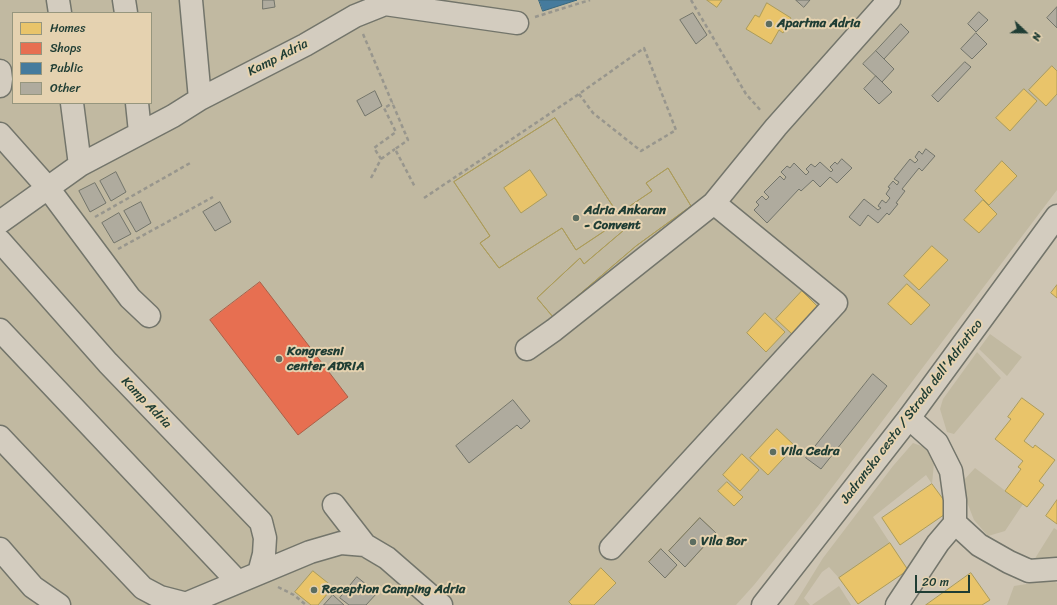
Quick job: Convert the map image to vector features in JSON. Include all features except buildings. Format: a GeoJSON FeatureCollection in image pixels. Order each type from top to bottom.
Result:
{"type":"FeatureCollection","features":[{"type":"Feature","properties":{"kind":"main road"},"geometry":{"type":"LineString","coordinates":[[58,0],[60,12]]}},
{"type":"Feature","properties":{"kind":"main road"},"geometry":{"type":"LineString","coordinates":[[124,0],[126,12]]}},
{"type":"Feature","properties":{"kind":"main road"},"geometry":{"type":"LineString","coordinates":[[191,0],[200,99]]}},
{"type":"Feature","properties":{"kind":"main road"},"geometry":{"type":"LineString","coordinates":[[527,349],[554,330],[714,203],[776,126],[889,0]]}},
{"type":"Feature","properties":{"kind":"main road","name":"Kamp Adria"},"geometry":{"type":"LineString","coordinates":[[0,222],[80,165],[140,132],[173,116],[200,99],[305,44],[351,8],[385,2],[517,23]]}},
{"type":"Feature","properties":{"kind":"main road"},"geometry":{"type":"LineString","coordinates":[[0,71],[0,86]]}},
{"type":"Feature","properties":{"kind":"main road"},"geometry":{"type":"LineString","coordinates":[[72,104],[80,165]]}},
{"type":"Feature","properties":{"kind":"main road"},"geometry":{"type":"LineString","coordinates":[[137,104],[140,132]]}},
{"type":"Feature","properties":{"kind":"main road"},"geometry":{"type":"LineString","coordinates":[[0,134],[48,188],[130,298],[149,316]]}},
{"type":"Feature","properties":{"kind":"main road"},"geometry":{"type":"LineString","coordinates":[[611,548],[836,303],[714,203]]}},
{"type":"Feature","properties":{"kind":"main road","name":"Jadranska cesta / Strada dell'Adriatico"},"geometry":{"type":"LineString","coordinates":[[763,605],[909,418],[1057,216]]}},
{"type":"Feature","properties":{"kind":"main road","name":"Kamp Adria"},"geometry":{"type":"LineString","coordinates":[[0,241],[108,363],[261,522],[265,538],[264,554],[259,573]]}},
{"type":"Feature","properties":{"kind":"main road"},"geometry":{"type":"LineString","coordinates":[[0,330],[238,582]]}},
{"type":"Feature","properties":{"kind":"main road"},"geometry":{"type":"LineString","coordinates":[[897,605],[938,543],[955,523],[951,471],[937,443],[909,418]]}},
{"type":"Feature","properties":{"kind":"main road"},"geometry":{"type":"LineString","coordinates":[[0,437],[143,588],[160,597],[185,604],[310,552],[341,543],[365,545]]}},
{"type":"Feature","properties":{"kind":"main road"},"geometry":{"type":"LineString","coordinates":[[334,505],[365,545],[386,558],[441,605]]}},
{"type":"Feature","properties":{"kind":"main road"},"geometry":{"type":"LineString","coordinates":[[955,523],[979,545],[1009,562],[1029,570],[1057,569]]}},
{"type":"Feature","properties":{"kind":"main road"},"geometry":{"type":"LineString","coordinates":[[0,549],[33,587],[59,605]]}},
{"type":"Feature","properties":{"kind":"path"},"geometry":{"type":"LineString","coordinates":[[517,23],[590,0]]}},
{"type":"Feature","properties":{"kind":"path"},"geometry":{"type":"LineString","coordinates":[[691,0],[746,94],[776,126]]}},
{"type":"Feature","properties":{"kind":"path"},"geometry":{"type":"LineString","coordinates":[[351,8],[408,140],[381,159],[371,178]]}},
{"type":"Feature","properties":{"kind":"path"},"geometry":{"type":"LineString","coordinates":[[424,198],[579,94],[644,48],[676,130],[641,151],[592,113],[579,94]]}},
{"type":"Feature","properties":{"kind":"path"},"geometry":{"type":"LineString","coordinates":[[381,159],[374,148],[396,132],[384,108],[393,103]]}},
{"type":"Feature","properties":{"kind":"path"},"geometry":{"type":"LineString","coordinates":[[395,149],[415,186]]}},
{"type":"Feature","properties":{"kind":"path"},"geometry":{"type":"LineString","coordinates":[[77,227],[192,162]]}},
{"type":"Feature","properties":{"kind":"path"},"geometry":{"type":"LineString","coordinates":[[101,259],[213,197]]}},
{"type":"Feature","properties":{"kind":"path"},"geometry":{"type":"LineString","coordinates":[[294,595],[306,605]]}},
{"type":"Feature","properties":{"kind":"shaded area"},"geometry":{"type":"Polygon","coordinates":[[[0,0],[1057,0],[1057,190],[818,506],[736,605],[0,605],[0,0]]]}},
{"type":"Feature","properties":{"kind":"shaded area"},"geometry":{"type":"Polygon","coordinates":[[[990,334],[1022,357],[1007,376],[979,349],[990,334]]]}},
{"type":"Feature","properties":{"kind":"shaded area"},"geometry":{"type":"Polygon","coordinates":[[[977,352],[1001,378],[954,434],[947,432],[940,409],[943,399],[977,352]]]}},
{"type":"Feature","properties":{"kind":"shaded area"},"geometry":{"type":"Polygon","coordinates":[[[913,443],[927,448],[934,463],[932,484],[926,475],[873,517],[890,543],[839,578],[829,567],[822,572],[804,598],[810,605],[794,605],[823,558],[893,466],[913,443]]]}},
{"type":"Feature","properties":{"kind":"shaded area"},"geometry":{"type":"Polygon","coordinates":[[[975,468],[1023,504],[1005,531],[988,536],[974,520],[965,497],[963,481],[975,468]]]}},
{"type":"Feature","properties":{"kind":"shaded area"},"geometry":{"type":"Polygon","coordinates":[[[1054,528],[1057,530],[1056,559],[1034,560],[1054,528]]]}},
{"type":"Feature","properties":{"kind":"shaded area"},"geometry":{"type":"Polygon","coordinates":[[[1052,580],[1057,583],[1057,605],[1007,605],[1014,586],[1052,580]]]}},
{"type":"Feature","properties":{"kind":"shaded area"},"geometry":{"type":"Polygon","coordinates":[[[839,586],[851,605],[812,605],[839,586]]]}},
{"type":"Feature","properties":{"kind":"place","name":"Apartma Adria"},"geometry":{"type":"Point","coordinates":[769,24]}},
{"type":"Feature","properties":{"kind":"place","name":"Adria Ankaran - Convent"},"geometry":{"type":"Point","coordinates":[576,218]}},
{"type":"Feature","properties":{"kind":"place","name":"Kongresni center ADRIA"},"geometry":{"type":"Point","coordinates":[279,359]}},
{"type":"Feature","properties":{"kind":"place","name":"Vila Cedra"},"geometry":{"type":"Point","coordinates":[773,452]}},
{"type":"Feature","properties":{"kind":"place","name":"Vila Bor"},"geometry":{"type":"Point","coordinates":[693,542]}},
{"type":"Feature","properties":{"kind":"place","name":"Reception Camping Adria"},"geometry":{"type":"Point","coordinates":[314,590]}}]}
